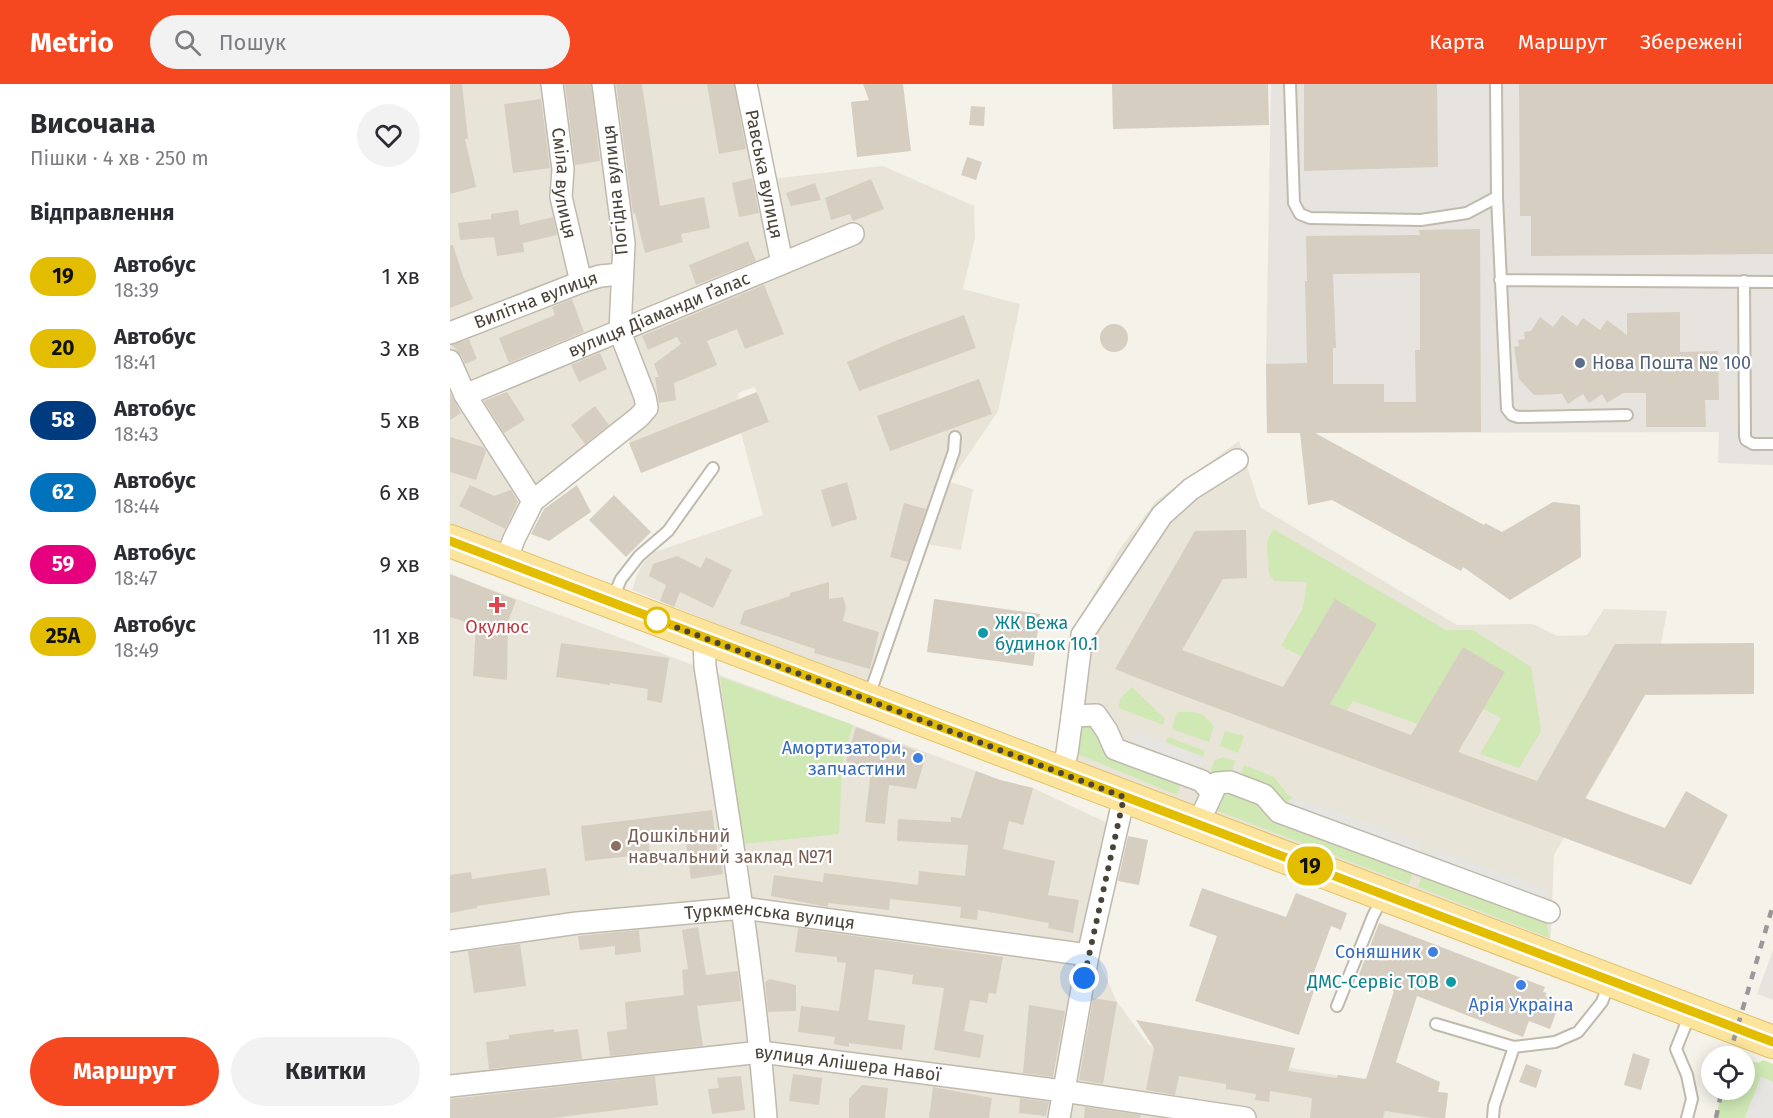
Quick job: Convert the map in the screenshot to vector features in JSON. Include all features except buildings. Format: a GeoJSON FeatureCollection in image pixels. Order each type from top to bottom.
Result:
{"type":"FeatureCollection","features":[{"type":"Feature","properties":{"kind":"main road"},"geometry":{"type":"LineString","coordinates":[[450,541],[1773,1042]]}},
{"type":"Feature","properties":{"kind":"street","name":"Сміла вулиця"},"geometry":{"type":"LineString","coordinates":[[552,84],[563,169],[561,197],[581,282]]}},
{"type":"Feature","properties":{"kind":"street","name":"Погідна вулиця"},"geometry":{"type":"LineString","coordinates":[[603,84],[624,243],[620,332]]}},
{"type":"Feature","properties":{"kind":"street","name":"Равська вулиця"},"geometry":{"type":"LineString","coordinates":[[746,84],[782,263]]}},
{"type":"Feature","properties":{"kind":"street","name":"вулиця Діаманди Ґалас"},"geometry":{"type":"LineString","coordinates":[[465,395],[853,234]]}},
{"type":"Feature","properties":{"kind":"street","name":"Вилітна вулиця"},"geometry":{"type":"LineString","coordinates":[[450,333],[581,282],[600,276],[622,274]]}},
{"type":"Feature","properties":{"kind":"street"},"geometry":{"type":"LineString","coordinates":[[505,563],[508,550],[533,501],[639,417],[646,408],[645,397],[620,332]]}},
{"type":"Feature","properties":{"kind":"street"},"geometry":{"type":"LineString","coordinates":[[450,361],[465,395],[533,501]]}},
{"type":"Feature","properties":{"kind":"street"},"geometry":{"type":"LineString","coordinates":[[1061,772],[1067,753],[1082,635],[1162,515],[1191,489],[1237,460]]}},
{"type":"Feature","properties":{"kind":"street"},"geometry":{"type":"LineString","coordinates":[[704,639],[705,666],[743,908],[761,1052],[766,1118]]}},
{"type":"Feature","properties":{"kind":"street"},"geometry":{"type":"LineString","coordinates":[[1072,716],[1096,715],[1115,748],[1202,781],[1212,793]]}},
{"type":"Feature","properties":{"kind":"street"},"geometry":{"type":"LineString","coordinates":[[1198,824],[1216,783],[1230,782],[1264,795],[1279,812],[1549,912]]}},
{"type":"Feature","properties":{"kind":"street"},"geometry":{"type":"LineString","coordinates":[[1059,1118],[1088,956],[1124,797]]}},
{"type":"Feature","properties":{"kind":"street","name":"Туркменська вулиця"},"geometry":{"type":"LineString","coordinates":[[450,941],[577,923],[743,908],[1088,956]]}},
{"type":"Feature","properties":{"kind":"street","name":"вулиця Алішера Навої"},"geometry":{"type":"LineString","coordinates":[[450,1086],[761,1052],[1063,1091],[1245,1118]]}},
{"type":"Feature","properties":{"kind":"lane"},"geometry":{"type":"LineString","coordinates":[[1290,84],[1294,203],[1296,209],[1305,217],[1421,220],[1467,213],[1497,197]]}},
{"type":"Feature","properties":{"kind":"lane"},"geometry":{"type":"LineString","coordinates":[[1496,84],[1497,197],[1507,409],[1512,415],[1518,417],[1627,415]]}},
{"type":"Feature","properties":{"kind":"lane"},"geometry":{"type":"LineString","coordinates":[[1500,280],[1773,282]]}},
{"type":"Feature","properties":{"kind":"lane"},"geometry":{"type":"LineString","coordinates":[[1744,281],[1745,436],[1746,440],[1753,444],[1773,444]]}},
{"type":"Feature","properties":{"kind":"lane"},"geometry":{"type":"LineString","coordinates":[[867,699],[954,451],[955,437]]}},
{"type":"Feature","properties":{"kind":"lane"},"geometry":{"type":"LineString","coordinates":[[611,602],[621,579],[639,556],[668,531],[713,468]]}},
{"type":"Feature","properties":{"kind":"lane"},"geometry":{"type":"LineString","coordinates":[[1337,1006],[1384,894]]}},
{"type":"Feature","properties":{"kind":"lane"},"geometry":{"type":"LineString","coordinates":[[1436,1024],[1514,1047],[1555,1042],[1578,1032],[1602,1002],[1610,980]]}},
{"type":"Feature","properties":{"kind":"lane"},"geometry":{"type":"LineString","coordinates":[[1687,1118],[1692,1099],[1687,1075],[1676,1049],[1691,1011]]}},
{"type":"Feature","properties":{"kind":"lane"},"geometry":{"type":"LineString","coordinates":[[1493,1118],[1494,1106],[1514,1047]]}},
{"type":"Feature","properties":{"kind":"shaded area"},"geometry":{"type":"Polygon","coordinates":[[[450,84],[741,84],[761,180],[883,166],[974,206],[975,238],[963,289],[1020,304],[998,411],[950,482],[973,489],[961,550],[927,544],[879,689],[632,590],[644,562],[655,552],[763,515],[741,433],[769,422],[755,387],[738,393],[739,399],[629,443],[635,410],[502,547],[450,528],[450,84]]]}},
{"type":"Feature","properties":{"kind":"shaded area"},"geometry":{"type":"Polygon","coordinates":[[[1271,84],[1773,84],[1773,465],[1718,463],[1719,432],[1267,433],[1271,84]]]}},
{"type":"Feature","properties":{"kind":"shaded area"},"geometry":{"type":"Polygon","coordinates":[[[1239,441],[1260,507],[1457,625],[1532,624],[1558,636],[1587,635],[1604,609],[1667,611],[1661,644],[1645,695],[1554,855],[1549,944],[1057,758],[1072,632],[1119,550],[1156,501],[1239,441]]]}},
{"type":"Feature","properties":{"kind":"shaded area"},"geometry":{"type":"Polygon","coordinates":[[[450,574],[1000,780],[1033,788],[1120,829],[1095,952],[1117,1002],[1149,1045],[1448,1093],[1445,1118],[450,1118],[450,574]]]}},
{"type":"Feature","properties":{"kind":"shaded area"},"geometry":{"type":"Polygon","coordinates":[[[1137,731],[1203,757],[1198,774],[1131,747],[1137,731]]]}},
{"type":"Feature","properties":{"kind":"shaded area"},"geometry":{"type":"Polygon","coordinates":[[[1293,797],[1422,843],[1416,864],[1279,812],[1293,797]]]}},
{"type":"Feature","properties":{"kind":"shaded area"},"geometry":{"type":"Polygon","coordinates":[[[1431,848],[1548,890],[1544,910],[1424,867],[1431,848]]]}},
{"type":"Feature","properties":{"kind":"shaded area"},"geometry":{"type":"Polygon","coordinates":[[[1773,950],[1773,1000],[1757,994],[1773,950]]]}},
{"type":"Feature","properties":{"kind":"shaded area"},"geometry":{"type":"Polygon","coordinates":[[[1761,1077],[1773,1082],[1773,1118],[1745,1118],[1752,1100],[1755,1100],[1755,1092],[1761,1077]]]}},
{"type":"Feature","properties":{"kind":"green space"},"geometry":{"type":"Polygon","coordinates":[[[1273,529],[1446,630],[1473,630],[1531,667],[1541,731],[1519,768],[1480,754],[1501,718],[1483,709],[1505,672],[1463,647],[1418,724],[1353,701],[1347,710],[1330,704],[1377,624],[1335,600],[1301,656],[1281,646],[1303,608],[1307,582],[1274,581],[1269,574],[1267,542],[1273,529]]]}},
{"type":"Feature","properties":{"kind":"green space"},"geometry":{"type":"Polygon","coordinates":[[[720,677],[853,725],[842,764],[839,834],[743,844],[720,677]]]}},
{"type":"Feature","properties":{"kind":"green space"},"geometry":{"type":"Polygon","coordinates":[[[1132,687],[1165,719],[1163,725],[1119,708],[1120,699],[1132,687]]]}},
{"type":"Feature","properties":{"kind":"green space"},"geometry":{"type":"Polygon","coordinates":[[[1177,712],[1195,712],[1205,717],[1214,726],[1209,742],[1172,729],[1177,712]]]}},
{"type":"Feature","properties":{"kind":"green space"},"geometry":{"type":"Polygon","coordinates":[[[1079,725],[1098,725],[1182,781],[1177,795],[1075,753],[1079,725]]]}},
{"type":"Feature","properties":{"kind":"green space"},"geometry":{"type":"Polygon","coordinates":[[[1225,731],[1244,736],[1238,753],[1220,746],[1225,731]]]}},
{"type":"Feature","properties":{"kind":"green space"},"geometry":{"type":"Polygon","coordinates":[[[1168,737],[1205,751],[1203,757],[1165,742],[1168,737]]]}},
{"type":"Feature","properties":{"kind":"green space"},"geometry":{"type":"Polygon","coordinates":[[[1223,757],[1235,761],[1231,776],[1221,773],[1210,774],[1214,761],[1223,757]]]}},
{"type":"Feature","properties":{"kind":"green space"},"geometry":{"type":"Polygon","coordinates":[[[1244,765],[1274,777],[1288,795],[1293,797],[1283,807],[1239,780],[1244,765]]]}},
{"type":"Feature","properties":{"kind":"green space"},"geometry":{"type":"Polygon","coordinates":[[[1217,783],[1416,864],[1409,884],[1205,806],[1217,783]]]}},
{"type":"Feature","properties":{"kind":"green space"},"geometry":{"type":"Polygon","coordinates":[[[1424,867],[1544,910],[1550,938],[1418,887],[1424,867]]]}},
{"type":"Feature","properties":{"kind":"green space"},"geometry":{"type":"Polygon","coordinates":[[[1763,1060],[1773,1064],[1773,1082],[1761,1077],[1755,1092],[1755,1062],[1759,1063],[1763,1060]]]}},
{"type":"Feature","properties":{"kind":"green space"},"geometry":{"type":"Polygon","coordinates":[[[1720,1100],[1752,1100],[1745,1118],[1716,1118],[1720,1100]]]}},
{"type":"Feature","properties":{"kind":"railway"},"geometry":{"type":"LineString","coordinates":[[1732,1046],[1773,905]]}},
{"type":"Feature","properties":{"kind":"railway"},"geometry":{"type":"LineString","coordinates":[[1716,1118],[1720,1100]]}},
{"type":"Feature","properties":{"kind":"bus line","name":"19"},"geometry":{"type":"LineString","coordinates":[[450,541],[1773,1042]]}},
{"type":"Feature","properties":{"kind":"place","name":"Нова Пошта № 100"},"geometry":{"type":"Point","coordinates":[1580,363]}},
{"type":"Feature","properties":{"kind":"place","name":"Окулюс"},"geometry":{"type":"Point","coordinates":[497,605]}},
{"type":"Feature","properties":{"kind":"place","name":"ЖК Вежа будинок 10.1"},"geometry":{"type":"Point","coordinates":[983,633]}},
{"type":"Feature","properties":{"kind":"place","name":"Амортизатори, запчастини"},"geometry":{"type":"Point","coordinates":[918,758]}},
{"type":"Feature","properties":{"kind":"place","name":"Дошкільний навчальний заклад №71"},"geometry":{"type":"Point","coordinates":[616,846]}},
{"type":"Feature","properties":{"kind":"place","name":"Соняшник"},"geometry":{"type":"Point","coordinates":[1433,952]}},
{"type":"Feature","properties":{"kind":"place","name":"ДМС-Сервіс ТОВ"},"geometry":{"type":"Point","coordinates":[1451,982]}},
{"type":"Feature","properties":{"kind":"place","name":"Арія Украіна"},"geometry":{"type":"Point","coordinates":[1521,985]}},
{"type":"Feature","properties":{"kind":"route"},"geometry":{"type":"LineString","coordinates":[[657,620],[1124,797],[1084,978]]}}]}
